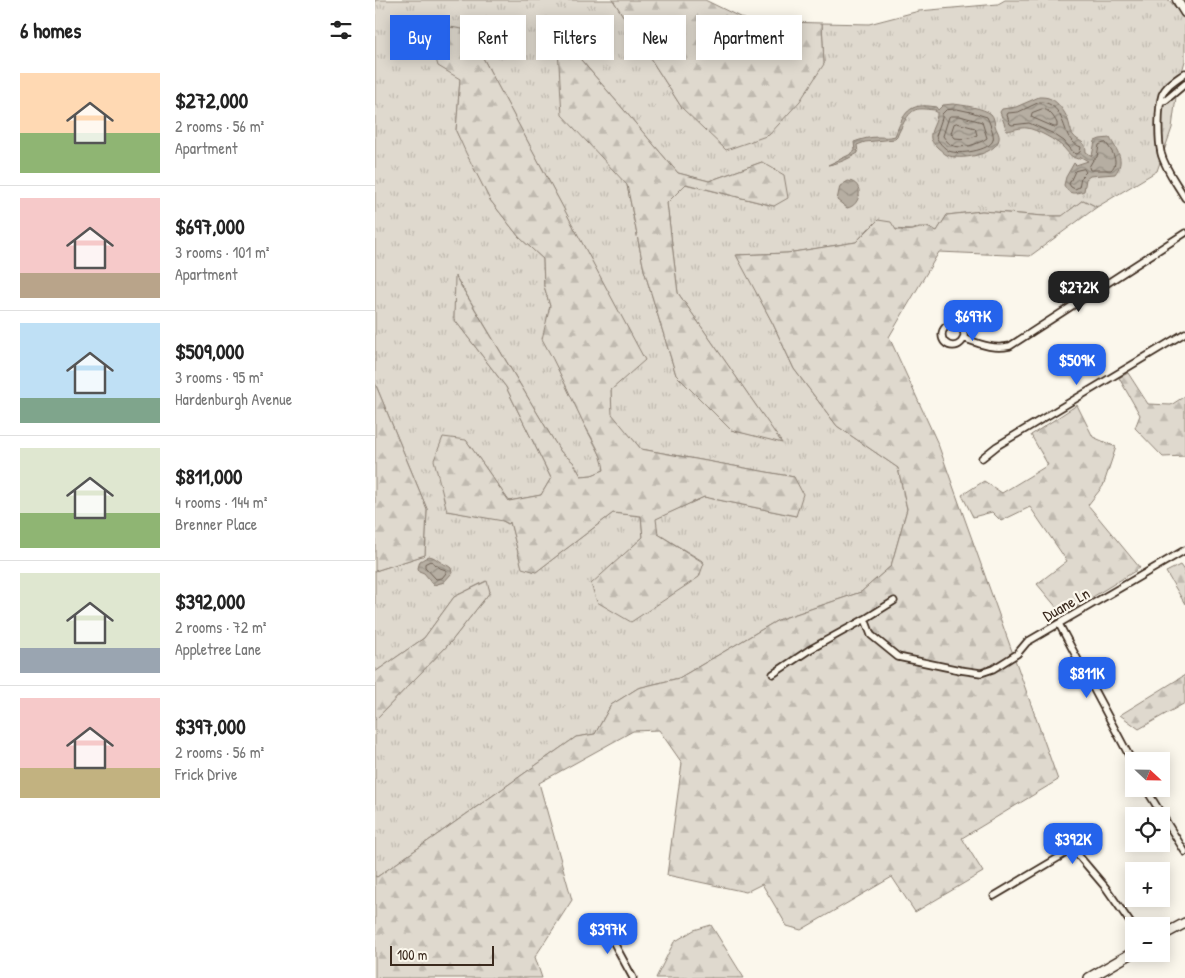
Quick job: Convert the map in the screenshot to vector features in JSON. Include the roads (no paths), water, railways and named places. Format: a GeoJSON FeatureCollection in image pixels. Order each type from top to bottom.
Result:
{"type":"FeatureCollection","features":[{"type":"Feature","properties":{"kind":"main road"},"geometry":{"type":"LineString","coordinates":[[1177,0],[1185,13]]}},
{"type":"Feature","properties":{"kind":"main road"},"geometry":{"type":"LineString","coordinates":[[1170,931],[1185,923]]}},
{"type":"Feature","properties":{"kind":"main road"},"geometry":{"type":"LineString","coordinates":[[1089,978],[1125,957]]}},
{"type":"Feature","properties":{"kind":"street"},"geometry":{"type":"LineString","coordinates":[[1185,73],[1172,81],[1163,93],[1158,117],[1161,154],[1185,198]]}},
{"type":"Feature","properties":{"kind":"street"},"geometry":{"type":"LineString","coordinates":[[1161,101],[1166,100],[1185,84]]}},
{"type":"Feature","properties":{"kind":"street"},"geometry":{"type":"LineString","coordinates":[[963,338],[991,348],[1010,346],[1185,233]]}},
{"type":"Feature","properties":{"kind":"street"},"geometry":{"type":"LineString","coordinates":[[982,458],[997,446],[1185,333]]}},
{"type":"Feature","properties":{"kind":"street","name":"Duane Ln"},"geometry":{"type":"LineString","coordinates":[[865,619],[871,635],[898,657],[981,673],[993,669],[1017,654],[1027,642],[1185,550]]}},
{"type":"Feature","properties":{"kind":"street"},"geometry":{"type":"LineString","coordinates":[[773,674],[809,650],[894,601]]}},
{"type":"Feature","properties":{"kind":"street"},"geometry":{"type":"LineString","coordinates":[[1059,624],[1127,752]]}},
{"type":"Feature","properties":{"kind":"street"},"geometry":{"type":"LineString","coordinates":[[1152,798],[1185,852]]}},
{"type":"Feature","properties":{"kind":"street"},"geometry":{"type":"LineString","coordinates":[[994,896],[1073,849],[1126,917]]}},
{"type":"Feature","properties":{"kind":"street"},"geometry":{"type":"LineString","coordinates":[[602,921],[633,978]]}},
{"type":"Feature","properties":{"kind":"water"},"geometry":{"type":"Polygon","coordinates":[[[1039,97],[1054,100],[1059,105],[1067,117],[1071,132],[1075,138],[1085,145],[1086,152],[1092,156],[1095,141],[1110,138],[1118,151],[1120,160],[1115,174],[1090,176],[1086,179],[1084,191],[1070,192],[1064,185],[1074,163],[1076,165],[1088,161],[1081,157],[1078,159],[1073,157],[1056,142],[1031,129],[1020,128],[1007,131],[1000,112],[1002,109],[1016,107],[1039,97]]]}},
{"type":"Feature","properties":{"kind":"water"},"geometry":{"type":"Polygon","coordinates":[[[953,104],[978,108],[991,114],[999,135],[996,145],[984,153],[968,157],[947,155],[931,139],[931,132],[937,116],[936,110],[917,109],[904,122],[895,139],[865,142],[857,145],[858,153],[828,165],[855,151],[854,142],[869,138],[895,136],[901,121],[908,111],[913,108],[927,106],[936,107],[938,110],[943,105],[953,104]]]}},
{"type":"Feature","properties":{"kind":"water"},"geometry":{"type":"Polygon","coordinates":[[[848,181],[857,185],[859,194],[855,203],[847,208],[837,200],[840,186],[848,181]]]}},
{"type":"Feature","properties":{"kind":"water"},"geometry":{"type":"Polygon","coordinates":[[[429,556],[451,568],[452,573],[444,582],[434,585],[424,573],[419,571],[420,561],[429,556]]]}}]}
